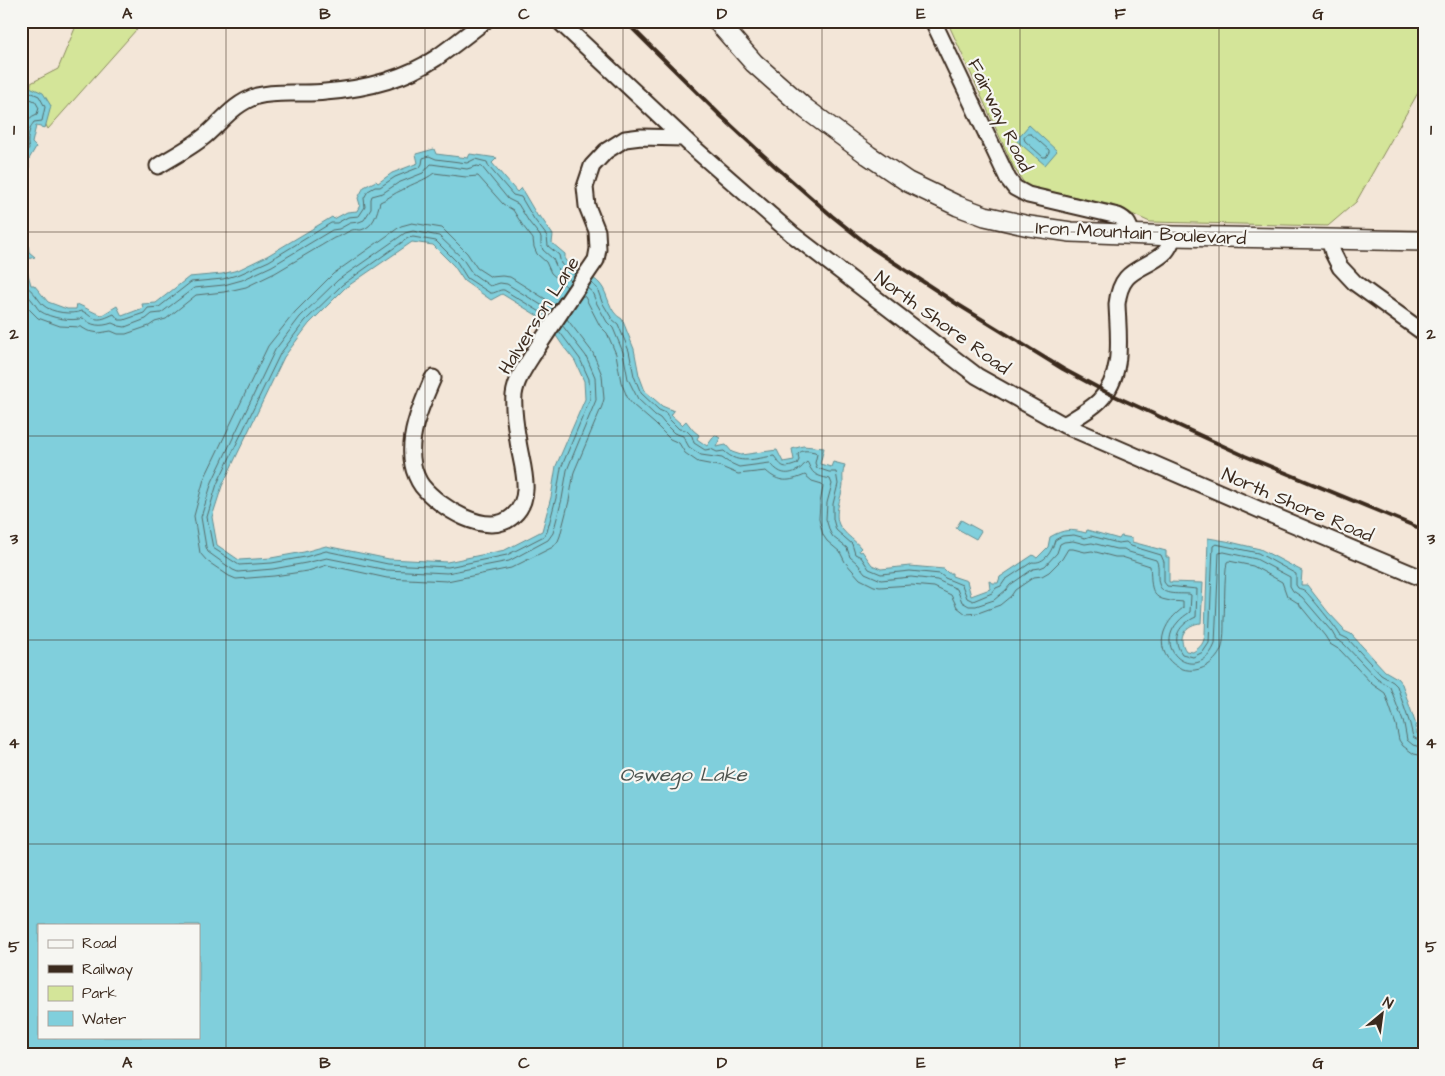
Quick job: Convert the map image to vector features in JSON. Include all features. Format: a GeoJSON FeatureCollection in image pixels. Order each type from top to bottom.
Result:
{"type":"FeatureCollection","features":[{"type":"Feature","properties":{"kind":"street"},"geometry":{"type":"LineString","coordinates":[[158,166],[205,136],[230,111],[246,101],[258,96],[276,93],[308,94],[383,83],[435,59],[485,21]]}},
{"type":"Feature","properties":{"kind":"street","name":"North Shore Road"},"geometry":{"type":"LineString","coordinates":[[559,21],[683,138],[792,234],[977,376],[1064,425],[1424,579]]}},
{"type":"Feature","properties":{"kind":"street","name":"Iron Mountain Boulevard"},"geometry":{"type":"LineString","coordinates":[[717,21],[754,63],[790,95],[868,155],[908,182],[958,206],[1000,220],[1056,230],[1174,236],[1424,240]]}},
{"type":"Feature","properties":{"kind":"street","name":"Fairway Road"},"geometry":{"type":"LineString","coordinates":[[933,21],[990,143],[1008,179],[1015,188],[1028,195],[1118,216],[1128,224],[1132,234]]}},
{"type":"Feature","properties":{"kind":"street","name":"Halverson Lane"},"geometry":{"type":"LineString","coordinates":[[434,378],[419,412],[412,445],[413,465],[421,484],[434,498],[450,510],[469,520],[493,525],[503,523],[513,517],[520,508],[525,488],[525,474],[518,440],[514,397],[516,384],[596,260],[598,249],[597,231],[587,206],[585,187],[592,166],[606,151],[625,139],[641,137],[683,138]]}},
{"type":"Feature","properties":{"kind":"street"},"geometry":{"type":"LineString","coordinates":[[1064,425],[1099,401],[1111,384],[1117,368],[1117,304],[1120,288],[1134,270],[1162,255],[1174,236]]}},
{"type":"Feature","properties":{"kind":"street"},"geometry":{"type":"LineString","coordinates":[[1329,239],[1340,267],[1355,282],[1424,333]]}},
{"type":"Feature","properties":{"kind":"green space"},"geometry":{"type":"Polygon","coordinates":[[[78,21],[144,21],[48,129],[30,94],[31,83],[58,69],[78,21]]]}},
{"type":"Feature","properties":{"kind":"green space"},"geometry":{"type":"Polygon","coordinates":[[[947,21],[1424,21],[1424,76],[1423,84],[1356,202],[1328,226],[1150,222],[1112,205],[1030,187],[1024,183],[1013,166],[947,21]]]}},
{"type":"Feature","properties":{"kind":"water"},"geometry":{"type":"Polygon","coordinates":[[[21,83],[43,93],[51,106],[45,128],[36,126],[32,143],[36,147],[29,159],[29,188],[22,187],[21,189],[21,83]]]}},
{"type":"Feature","properties":{"kind":"water"},"geometry":{"type":"Polygon","coordinates":[[[1029,125],[1057,151],[1045,165],[1016,140],[1029,125]]]}},
{"type":"Feature","properties":{"kind":"water","name":"Oswego Lake"},"geometry":{"type":"Polygon","coordinates":[[[434,149],[436,154],[468,158],[470,154],[497,158],[492,163],[517,192],[521,188],[538,217],[540,216],[553,235],[552,243],[565,254],[565,260],[580,274],[595,279],[603,288],[614,312],[622,319],[634,349],[639,375],[645,391],[662,406],[674,411],[671,415],[682,425],[686,421],[699,435],[697,439],[707,446],[715,435],[720,438],[716,447],[726,445],[732,452],[741,455],[777,450],[783,462],[794,460],[792,449],[803,446],[824,448],[820,464],[831,467],[833,462],[845,465],[837,519],[842,529],[859,545],[861,548],[860,552],[862,551],[872,565],[881,569],[910,566],[944,569],[948,573],[952,573],[952,576],[967,581],[971,596],[990,589],[989,581],[998,583],[1000,577],[1033,555],[1037,558],[1048,547],[1050,537],[1059,532],[1072,530],[1086,533],[1087,530],[1119,539],[1121,536],[1132,538],[1132,542],[1166,551],[1166,557],[1169,557],[1169,582],[1203,583],[1201,623],[1191,626],[1182,636],[1183,646],[1186,651],[1193,652],[1202,644],[1205,634],[1208,538],[1260,549],[1302,571],[1301,585],[1307,585],[1344,631],[1351,634],[1385,671],[1397,678],[1402,684],[1416,725],[1417,734],[1424,738],[1424,1055],[21,1055],[21,204],[25,212],[29,252],[35,257],[24,260],[31,285],[34,285],[48,302],[67,309],[76,309],[77,304],[102,315],[117,306],[122,316],[143,308],[142,304],[156,303],[189,277],[222,274],[238,270],[267,256],[332,217],[334,219],[347,212],[357,211],[360,205],[358,198],[364,187],[376,181],[378,183],[392,173],[418,163],[416,154],[434,149]],[[412,242],[345,288],[309,324],[284,357],[222,486],[212,517],[217,545],[239,560],[271,558],[326,546],[389,559],[447,562],[505,550],[542,531],[551,497],[556,466],[585,399],[584,381],[575,361],[546,321],[502,294],[491,300],[464,281],[454,266],[433,245],[412,242]]]}},
{"type":"Feature","properties":{"kind":"water"},"geometry":{"type":"Polygon","coordinates":[[[961,520],[981,531],[976,539],[956,528],[961,520]]]}},
{"type":"Feature","properties":{"kind":"railway"},"geometry":{"type":"LineString","coordinates":[[625,21],[721,116],[832,216],[872,248],[957,304],[1063,369],[1106,392],[1245,456],[1424,530]]}}]}
